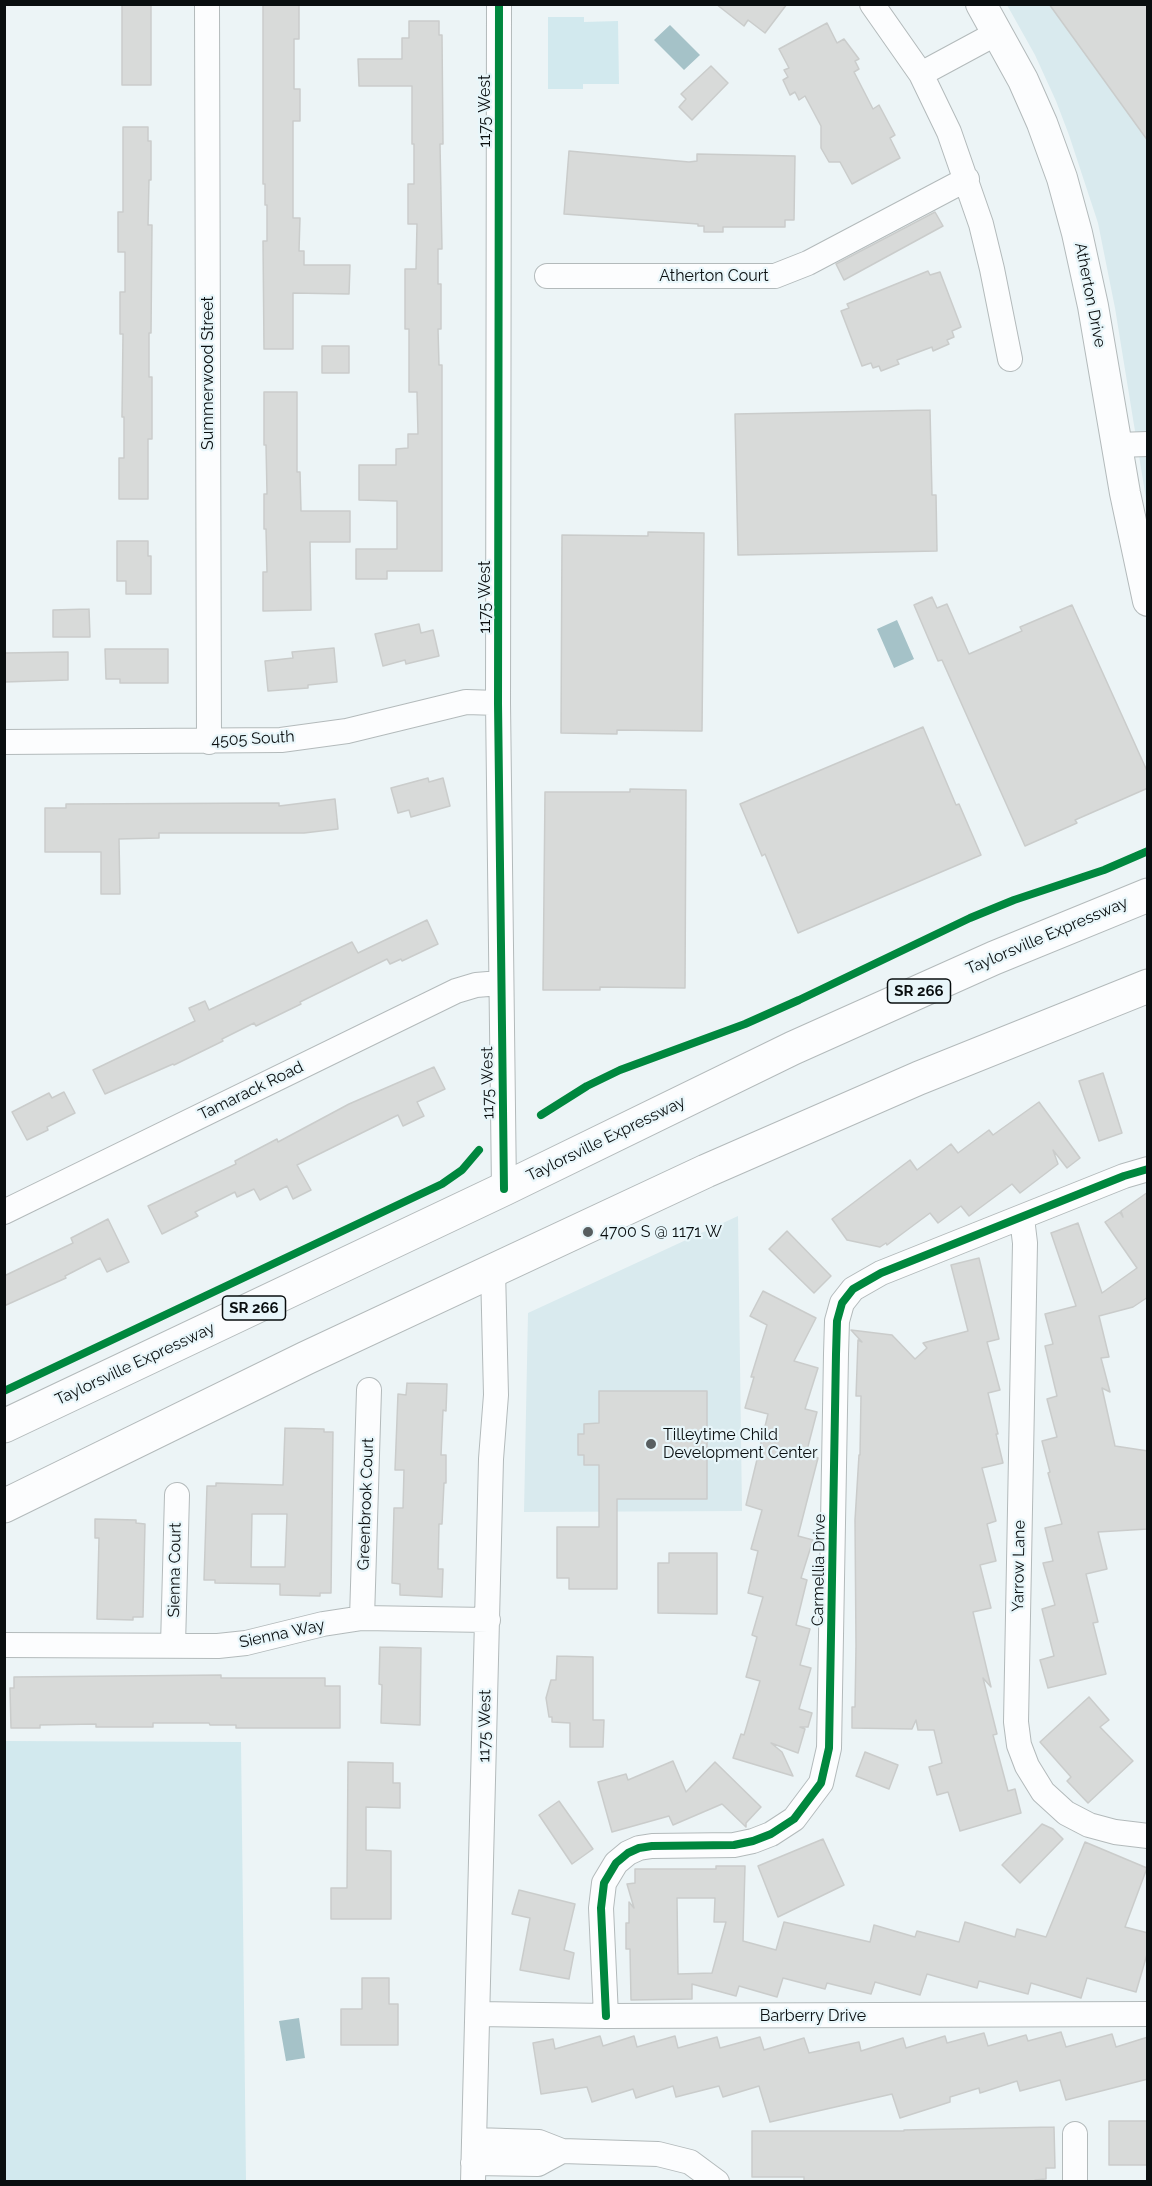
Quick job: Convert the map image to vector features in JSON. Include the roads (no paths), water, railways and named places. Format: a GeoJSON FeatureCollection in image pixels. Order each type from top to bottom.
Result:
{"type":"FeatureCollection","features":[{"type":"Feature","properties":{"kind":"main road","name":"Taylorsville Expressway"},"geometry":{"type":"LineString","coordinates":[[4,1426],[504,1189],[803,1043],[984,962],[1148,895]]}},
{"type":"Feature","properties":{"kind":"main road"},"geometry":{"type":"LineString","coordinates":[[4,1506],[306,1358],[793,1132],[1148,986]]}},
{"type":"Feature","properties":{"kind":"street","name":"Summerwood Street"},"geometry":{"type":"LineString","coordinates":[[207,4],[209,742]]}},
{"type":"Feature","properties":{"kind":"street","name":"1175 West"},"geometry":{"type":"LineString","coordinates":[[499,4],[498,703],[504,1189]]}},
{"type":"Feature","properties":{"kind":"street"},"geometry":{"type":"LineString","coordinates":[[873,4],[921,74],[949,132],[981,224],[1010,359]]}},
{"type":"Feature","properties":{"kind":"street","name":"Atherton Drive"},"geometry":{"type":"LineString","coordinates":[[981,4],[1028,91],[1062,178],[1093,306],[1134,542],[1148,601]]}},
{"type":"Feature","properties":{"kind":"street"},"geometry":{"type":"LineString","coordinates":[[921,74],[997,33]]}},
{"type":"Feature","properties":{"kind":"street","name":"Atherton Court"},"geometry":{"type":"LineString","coordinates":[[547,276],[775,276],[808,263],[967,179]]}},
{"type":"Feature","properties":{"kind":"street"},"geometry":{"type":"LineString","coordinates":[[1117,445],[1148,444]]}},
{"type":"Feature","properties":{"kind":"street","name":"4505 South"},"geometry":{"type":"LineString","coordinates":[[4,742],[281,740],[348,731],[466,702],[498,703]]}},
{"type":"Feature","properties":{"kind":"street","name":"Tamarack Road"},"geometry":{"type":"LineString","coordinates":[[4,1212],[456,991],[500,983]]}},
{"type":"Feature","properties":{"kind":"street","name":"Carmellia Drive"},"geometry":{"type":"LineString","coordinates":[[606,2016],[601,1908],[604,1883],[616,1863],[628,1853],[652,1846],[734,1845],[762,1838],[794,1819],[821,1784],[829,1748],[836,1354],[837,1321],[842,1303],[853,1288],[866,1280],[1124,1176],[1148,1169]]}},
{"type":"Feature","properties":{"kind":"street","name":"Yarrow Lane"},"geometry":{"type":"LineString","coordinates":[[1022,1218],[1025,1243],[1016,1722],[1019,1745],[1027,1766],[1043,1792],[1066,1813],[1089,1825],[1115,1832],[1148,1836]]}},
{"type":"Feature","properties":{"kind":"street","name":"1175 West"},"geometry":{"type":"LineString","coordinates":[[473,2162],[491,1459],[495,1395],[494,1270]]}},
{"type":"Feature","properties":{"kind":"street","name":"Greenbrook Court"},"geometry":{"type":"LineString","coordinates":[[362,1618],[369,1390]]}},
{"type":"Feature","properties":{"kind":"street","name":"Sienna Court"},"geometry":{"type":"LineString","coordinates":[[173,1645],[177,1495]]}},
{"type":"Feature","properties":{"kind":"street","name":"Sienna Way"},"geometry":{"type":"LineString","coordinates":[[4,1645],[218,1646],[246,1643],[323,1624],[362,1618],[488,1620]]}},
{"type":"Feature","properties":{"kind":"street","name":"Barberry Drive"},"geometry":{"type":"LineString","coordinates":[[478,2014],[606,2016],[1148,2014]]}},
{"type":"Feature","properties":{"kind":"street"},"geometry":{"type":"LineString","coordinates":[[1075,2134],[1075,2181]]}},
{"type":"Feature","properties":{"kind":"street"},"geometry":{"type":"LineString","coordinates":[[473,2162],[539,2142],[562,2151],[658,2154],[690,2162],[717,2181]]}},
{"type":"Feature","properties":{"kind":"place","name":"4700 S @ 1171 W"},"geometry":{"type":"Point","coordinates":[588,1232]}},
{"type":"Feature","properties":{"kind":"place","name":"Tilleytime Child Development Center"},"geometry":{"type":"Point","coordinates":[651,1444]}}]}
